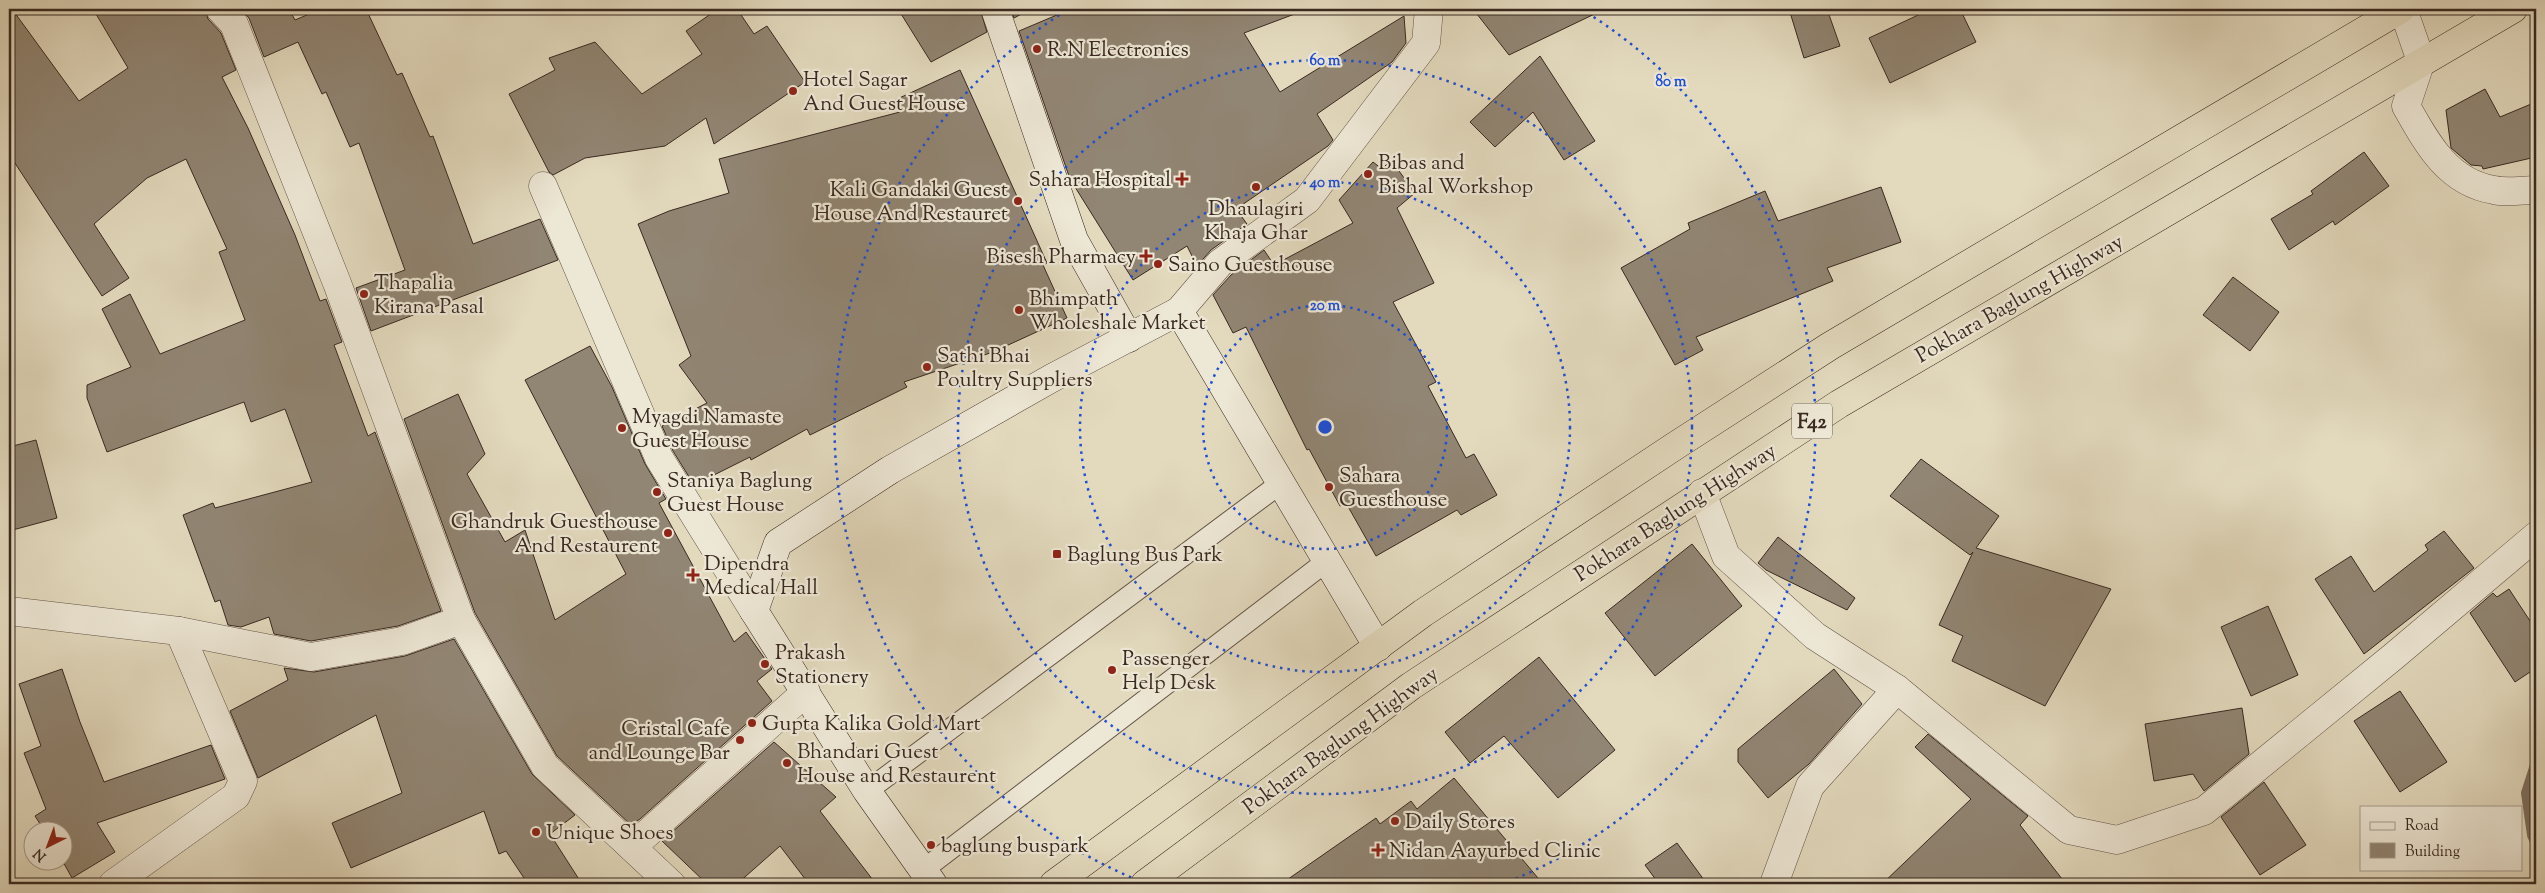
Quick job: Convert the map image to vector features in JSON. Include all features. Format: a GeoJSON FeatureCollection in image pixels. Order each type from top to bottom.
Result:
{"type":"FeatureCollection","features":[{"type":"Feature","properties":{"kind":"highway","name":"F42"},"geometry":{"type":"LineString","coordinates":[[1054,884],[1423,613],[1642,467],[1830,346],[2402,9]]}},
{"type":"Feature","properties":{"kind":"highway","name":"Pokhara Baglung Highway"},"geometry":{"type":"LineString","coordinates":[[1145,884],[1410,686],[1839,404],[2421,61],[2513,9]]}},
{"type":"Feature","properties":{"kind":"street"},"geometry":{"type":"LineString","coordinates":[[220,9],[234,24],[333,274],[461,620],[545,766],[671,884]]}},
{"type":"Feature","properties":{"kind":"street"},"geometry":{"type":"LineString","coordinates":[[995,9],[1074,240],[1129,338]]}},
{"type":"Feature","properties":{"kind":"street"},"geometry":{"type":"LineString","coordinates":[[754,611],[778,543],[890,470],[1052,378],[1179,311],[1220,263],[1307,200],[1426,43],[1428,9]]}},
{"type":"Feature","properties":{"kind":"street"},"geometry":{"type":"LineString","coordinates":[[2402,9],[2421,61],[2406,106],[2439,161],[2467,182],[2495,191],[2536,190]]}},
{"type":"Feature","properties":{"kind":"street"},"geometry":{"type":"LineString","coordinates":[[542,186],[659,458],[867,791],[928,877]]}},
{"type":"Feature","properties":{"kind":"street"},"geometry":{"type":"LineString","coordinates":[[1179,311],[1378,647]]}},
{"type":"Feature","properties":{"kind":"street"},"geometry":{"type":"LineString","coordinates":[[1702,493],[1726,556],[1814,636],[1897,689],[2069,830],[2117,840],[2204,811],[2394,656],[2536,536]]}},
{"type":"Feature","properties":{"kind":"street"},"geometry":{"type":"LineString","coordinates":[[9,612],[179,631],[312,657],[402,641],[461,620]]}},
{"type":"Feature","properties":{"kind":"street"},"geometry":{"type":"LineString","coordinates":[[113,884],[236,796],[241,789],[243,781],[179,631]]}},
{"type":"Feature","properties":{"kind":"street"},"geometry":{"type":"LineString","coordinates":[[1774,884],[1810,786],[1897,689]]}},
{"type":"Feature","properties":{"kind":"street"},"geometry":{"type":"LineString","coordinates":[[632,847],[806,692]]}},
{"type":"Feature","properties":{"kind":"lane"},"geometry":{"type":"LineString","coordinates":[[867,791],[1281,483]]}},
{"type":"Feature","properties":{"kind":"lane"},"geometry":{"type":"LineString","coordinates":[[928,877],[1327,561]]}},
{"type":"Feature","properties":{"kind":"building"},"geometry":{"type":"Polygon","coordinates":[[[9,9],[12,9],[79,101],[128,68],[93,9],[205,9],[208,19],[221,33],[236,70],[222,77],[248,128],[295,235],[320,301],[326,299],[342,342],[334,345],[368,436],[375,432],[441,611],[398,626],[311,641],[274,634],[269,617],[241,627],[228,625],[220,600],[215,602],[183,515],[213,503],[215,508],[312,482],[285,409],[251,422],[244,402],[107,452],[87,398],[87,385],[131,367],[102,309],[130,294],[160,354],[245,320],[219,252],[227,249],[186,159],[147,178],[94,224],[129,278],[102,296],[9,154],[9,9]]]}},
{"type":"Feature","properties":{"kind":"building"},"geometry":{"type":"Polygon","coordinates":[[[241,9],[289,9],[295,20],[321,9],[366,9],[397,75],[402,73],[430,137],[433,136],[473,244],[540,219],[558,260],[371,331],[356,288],[405,270],[359,143],[350,147],[326,92],[322,94],[298,42],[264,57],[249,18],[241,9]]]}},
{"type":"Feature","properties":{"kind":"building"},"geometry":{"type":"Polygon","coordinates":[[[718,9],[737,9],[754,34],[767,26],[805,82],[714,144],[706,118],[665,146],[585,158],[553,175],[549,172],[509,94],[555,70],[549,58],[595,42],[642,94],[702,54],[686,31],[718,9]]]}},
{"type":"Feature","properties":{"kind":"building"},"geometry":{"type":"Polygon","coordinates":[[[898,9],[980,9],[987,32],[931,62],[898,9]]]}},
{"type":"Feature","properties":{"kind":"building"},"geometry":{"type":"Polygon","coordinates":[[[1011,9],[1031,9],[1014,18],[1011,9]]]}},
{"type":"Feature","properties":{"kind":"building"},"geometry":{"type":"Polygon","coordinates":[[[1071,9],[1300,9],[1300,12],[1244,33],[1280,92],[1404,16],[1406,43],[1392,62],[1317,114],[1333,140],[1328,146],[1236,209],[1247,224],[1211,250],[1197,266],[1187,246],[1133,280],[1070,179],[1019,31],[1071,9]]]}},
{"type":"Feature","properties":{"kind":"building"},"geometry":{"type":"Polygon","coordinates":[[[1473,9],[1605,9],[1509,55],[1473,9]]]}},
{"type":"Feature","properties":{"kind":"building"},"geometry":{"type":"Polygon","coordinates":[[[1789,9],[1827,9],[1840,46],[1804,58],[1789,9]]]}},
{"type":"Feature","properties":{"kind":"building"},"geometry":{"type":"Polygon","coordinates":[[[1931,9],[1960,9],[1976,42],[1890,83],[1869,38],[1931,9]]]}},
{"type":"Feature","properties":{"kind":"building"},"geometry":{"type":"Polygon","coordinates":[[[1540,56],[1595,141],[1564,160],[1533,112],[1495,147],[1470,122],[1540,56]]]}},
{"type":"Feature","properties":{"kind":"building"},"geometry":{"type":"Polygon","coordinates":[[[960,70],[1047,263],[1043,265],[1067,318],[993,352],[904,382],[907,387],[810,435],[807,429],[751,460],[750,457],[694,485],[673,451],[662,426],[707,403],[679,365],[691,356],[638,224],[669,211],[729,193],[719,159],[900,112],[895,100],[960,70]]]}},
{"type":"Feature","properties":{"kind":"building"},"geometry":{"type":"Polygon","coordinates":[[[2485,89],[2500,117],[2536,102],[2536,157],[2483,169],[2482,166],[2471,165],[2451,148],[2446,110],[2485,89]]]}},
{"type":"Feature","properties":{"kind":"building"},"geometry":{"type":"Polygon","coordinates":[[[2364,152],[2389,186],[2335,225],[2333,221],[2289,250],[2271,219],[2313,194],[2311,191],[2364,152]]]}},
{"type":"Feature","properties":{"kind":"building"},"geometry":{"type":"Polygon","coordinates":[[[1391,160],[1415,193],[1397,208],[1434,283],[1393,302],[1436,382],[1428,386],[1466,458],[1474,454],[1497,495],[1461,515],[1457,510],[1376,556],[1346,503],[1340,506],[1309,449],[1307,450],[1246,327],[1233,333],[1213,295],[1231,275],[1264,250],[1274,265],[1353,223],[1339,200],[1373,162],[1382,169],[1391,160]]]}},
{"type":"Feature","properties":{"kind":"building"},"geometry":{"type":"Polygon","coordinates":[[[1881,187],[1901,242],[1827,268],[1833,281],[1696,337],[1703,350],[1675,365],[1621,268],[1690,229],[1688,223],[1765,191],[1778,221],[1881,187]]]}},
{"type":"Feature","properties":{"kind":"building"},"geometry":{"type":"Polygon","coordinates":[[[2233,277],[2279,312],[2250,351],[2203,315],[2233,277]]]}},
{"type":"Feature","properties":{"kind":"building"},"geometry":{"type":"Polygon","coordinates":[[[590,346],[612,387],[645,464],[666,499],[659,503],[734,642],[746,632],[772,669],[757,681],[772,701],[631,825],[557,756],[475,613],[404,419],[458,394],[485,454],[467,474],[505,542],[525,530],[555,620],[626,574],[525,380],[590,346]]]}},
{"type":"Feature","properties":{"kind":"building"},"geometry":{"type":"Polygon","coordinates":[[[36,440],[57,518],[9,531],[9,447],[36,440]]]}},
{"type":"Feature","properties":{"kind":"building"},"geometry":{"type":"Polygon","coordinates":[[[1921,459],[1999,516],[1976,548],[2111,589],[2045,706],[1952,661],[1963,636],[1939,625],[1973,552],[1970,555],[1890,496],[1921,459]]]}},
{"type":"Feature","properties":{"kind":"building"},"geometry":{"type":"Polygon","coordinates":[[[2444,531],[2474,568],[2364,654],[2315,579],[2351,556],[2374,592],[2428,550],[2425,545],[2444,531]]]}},
{"type":"Feature","properties":{"kind":"building"},"geometry":{"type":"Polygon","coordinates":[[[1778,537],[1855,598],[1847,610],[1766,570],[1758,563],[1778,537]]]}},
{"type":"Feature","properties":{"kind":"building"},"geometry":{"type":"Polygon","coordinates":[[[1692,544],[1742,606],[1655,676],[1605,613],[1692,544]]]}},
{"type":"Feature","properties":{"kind":"building"},"geometry":{"type":"Polygon","coordinates":[[[2509,589],[2536,630],[2536,668],[2515,682],[2470,613],[2493,593],[2497,597],[2509,589]]]}},
{"type":"Feature","properties":{"kind":"building"},"geometry":{"type":"Polygon","coordinates":[[[2268,606],[2298,675],[2251,696],[2221,627],[2268,606]]]}},
{"type":"Feature","properties":{"kind":"building"},"geometry":{"type":"Polygon","coordinates":[[[454,639],[532,774],[575,815],[550,834],[582,884],[528,884],[506,851],[499,854],[484,811],[351,868],[332,823],[402,793],[376,715],[258,778],[230,711],[288,680],[284,668],[314,672],[405,656],[454,639]]]}},
{"type":"Feature","properties":{"kind":"building"},"geometry":{"type":"Polygon","coordinates":[[[1539,657],[1615,750],[1558,798],[1504,736],[1470,763],[1445,732],[1539,657]]]}},
{"type":"Feature","properties":{"kind":"building"},"geometry":{"type":"Polygon","coordinates":[[[62,669],[80,722],[104,782],[211,745],[225,779],[97,823],[115,852],[72,878],[68,870],[72,870],[72,820],[38,820],[35,816],[46,809],[24,753],[41,746],[19,684],[62,669]]]}},
{"type":"Feature","properties":{"kind":"building"},"geometry":{"type":"Polygon","coordinates":[[[1834,669],[1862,704],[1809,764],[1768,798],[1738,762],[1738,749],[1834,669]]]}},
{"type":"Feature","properties":{"kind":"building"},"geometry":{"type":"Polygon","coordinates":[[[2400,691],[2447,762],[2400,792],[2354,721],[2400,691]]]}},
{"type":"Feature","properties":{"kind":"building"},"geometry":{"type":"Polygon","coordinates":[[[2242,708],[2249,754],[2204,791],[2193,774],[2154,781],[2145,724],[2242,708]]]}},
{"type":"Feature","properties":{"kind":"building"},"geometry":{"type":"Polygon","coordinates":[[[1928,734],[2028,816],[2020,825],[2066,884],[1882,884],[1971,799],[1915,747],[1928,734]]]}},
{"type":"Feature","properties":{"kind":"building"},"geometry":{"type":"Polygon","coordinates":[[[774,742],[836,797],[820,811],[876,884],[809,884],[780,846],[737,884],[707,884],[662,841],[774,742]]]}},
{"type":"Feature","properties":{"kind":"building"},"geometry":{"type":"Polygon","coordinates":[[[1454,778],[1543,884],[1281,884],[1376,818],[1380,824],[1411,801],[1417,809],[1454,778]]]}},
{"type":"Feature","properties":{"kind":"building"},"geometry":{"type":"Polygon","coordinates":[[[2264,782],[2306,845],[2260,875],[2221,817],[2264,782]]]}},
{"type":"Feature","properties":{"kind":"building"},"geometry":{"type":"Polygon","coordinates":[[[1677,843],[1707,884],[1659,884],[1645,865],[1677,843]]]}},
{"type":"Feature","properties":{"kind":"waterway"},"geometry":{"type":"LineString","coordinates":[[2536,765],[2527,793],[2533,835],[2536,841]]}},
{"type":"Feature","properties":{"kind":"place","name":"R.N Electronics"},"geometry":{"type":"Point","coordinates":[1037,49]}},
{"type":"Feature","properties":{"kind":"place","name":"Hotel Sagar And Guest House"},"geometry":{"type":"Point","coordinates":[793,91]}},
{"type":"Feature","properties":{"kind":"place","name":"Bibas and Bishal Workshop"},"geometry":{"type":"Point","coordinates":[1368,174]}},
{"type":"Feature","properties":{"kind":"place","name":"Sahara Hospital"},"geometry":{"type":"Point","coordinates":[1182,179]}},
{"type":"Feature","properties":{"kind":"place","name":"Dhaulagiri Khaja Ghar"},"geometry":{"type":"Point","coordinates":[1256,187]}},
{"type":"Feature","properties":{"kind":"place","name":"Kali Gandaki Guest House And Restauret"},"geometry":{"type":"Point","coordinates":[1018,201]}},
{"type":"Feature","properties":{"kind":"place","name":"Bisesh Pharmacy"},"geometry":{"type":"Point","coordinates":[1146,256]}},
{"type":"Feature","properties":{"kind":"place","name":"Saino Guesthouse"},"geometry":{"type":"Point","coordinates":[1158,264]}},
{"type":"Feature","properties":{"kind":"place","name":"Thapalia Kirana Pasal"},"geometry":{"type":"Point","coordinates":[364,294]}},
{"type":"Feature","properties":{"kind":"place","name":"Bhimpath Wholeshale Market"},"geometry":{"type":"Point","coordinates":[1019,310]}},
{"type":"Feature","properties":{"kind":"place","name":"Sathi Bhai Poultry Suppliers"},"geometry":{"type":"Point","coordinates":[927,367]}},
{"type":"Feature","properties":{"kind":"place","name":"Myagdi Namaste Guest House"},"geometry":{"type":"Point","coordinates":[622,428]}},
{"type":"Feature","properties":{"kind":"place","name":"Sahara Guesthouse"},"geometry":{"type":"Point","coordinates":[1329,487]}},
{"type":"Feature","properties":{"kind":"place","name":"Staniya Baglung Guest House"},"geometry":{"type":"Point","coordinates":[657,492]}},
{"type":"Feature","properties":{"kind":"place","name":"Ghandruk Guesthouse And Restaurent"},"geometry":{"type":"Point","coordinates":[668,533]}},
{"type":"Feature","properties":{"kind":"place","name":"Baglung Bus Park"},"geometry":{"type":"Point","coordinates":[1057,554]}},
{"type":"Feature","properties":{"kind":"place","name":"Dipendra Medical Hall"},"geometry":{"type":"Point","coordinates":[693,575]}},
{"type":"Feature","properties":{"kind":"place","name":"Prakash Stationery"},"geometry":{"type":"Point","coordinates":[765,664]}},
{"type":"Feature","properties":{"kind":"place","name":"Passenger Help Desk"},"geometry":{"type":"Point","coordinates":[1112,670]}},
{"type":"Feature","properties":{"kind":"place","name":"Gupta Kalika Gold Mart"},"geometry":{"type":"Point","coordinates":[752,723]}},
{"type":"Feature","properties":{"kind":"place","name":"Cristal Cafe and Lounge Bar"},"geometry":{"type":"Point","coordinates":[740,740]}},
{"type":"Feature","properties":{"kind":"place","name":"Bhandari Guest House and Restaurent"},"geometry":{"type":"Point","coordinates":[787,763]}},
{"type":"Feature","properties":{"kind":"place","name":"Daily Stores"},"geometry":{"type":"Point","coordinates":[1395,821]}},
{"type":"Feature","properties":{"kind":"place","name":"Unique Shoes"},"geometry":{"type":"Point","coordinates":[536,832]}},
{"type":"Feature","properties":{"kind":"place","name":"baglung buspark"},"geometry":{"type":"Point","coordinates":[931,845]}},
{"type":"Feature","properties":{"kind":"place","name":"Nidan Aayurbed Clinic"},"geometry":{"type":"Point","coordinates":[1378,850]}}]}
